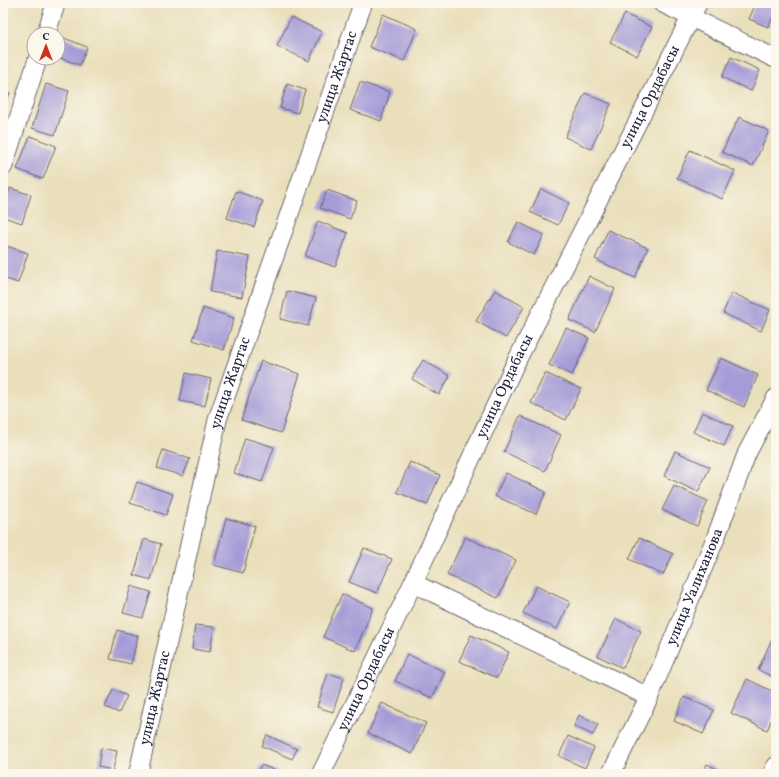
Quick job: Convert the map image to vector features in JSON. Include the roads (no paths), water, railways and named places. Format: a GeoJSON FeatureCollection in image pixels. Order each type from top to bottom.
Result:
{"type":"FeatureCollection","features":[{"type":"Feature","properties":{"kind":"street"},"geometry":{"type":"LineString","coordinates":[[49,26],[56,3]]}},
{"type":"Feature","properties":{"kind":"street","name":"улица Жартас"},"geometry":{"type":"LineString","coordinates":[[138,774],[218,418],[363,3]]}},
{"type":"Feature","properties":{"kind":"street"},"geometry":{"type":"LineString","coordinates":[[662,3],[695,10],[776,59]]}},
{"type":"Feature","properties":{"kind":"street","name":"улица Ордабасы"},"geometry":{"type":"LineString","coordinates":[[321,774],[413,583],[514,366],[695,10]]}},
{"type":"Feature","properties":{"kind":"street"},"geometry":{"type":"LineString","coordinates":[[3,167],[35,66]]}},
{"type":"Feature","properties":{"kind":"street","name":"улица Уалиханова"},"geometry":{"type":"LineString","coordinates":[[611,774],[649,697],[716,537],[747,453],[776,398]]}},
{"type":"Feature","properties":{"kind":"street"},"geometry":{"type":"LineString","coordinates":[[413,583],[649,697]]}},
{"type":"Feature","properties":{"kind":"street"},"geometry":{"type":"LineString","coordinates":[[772,774],[776,766]]}}]}
